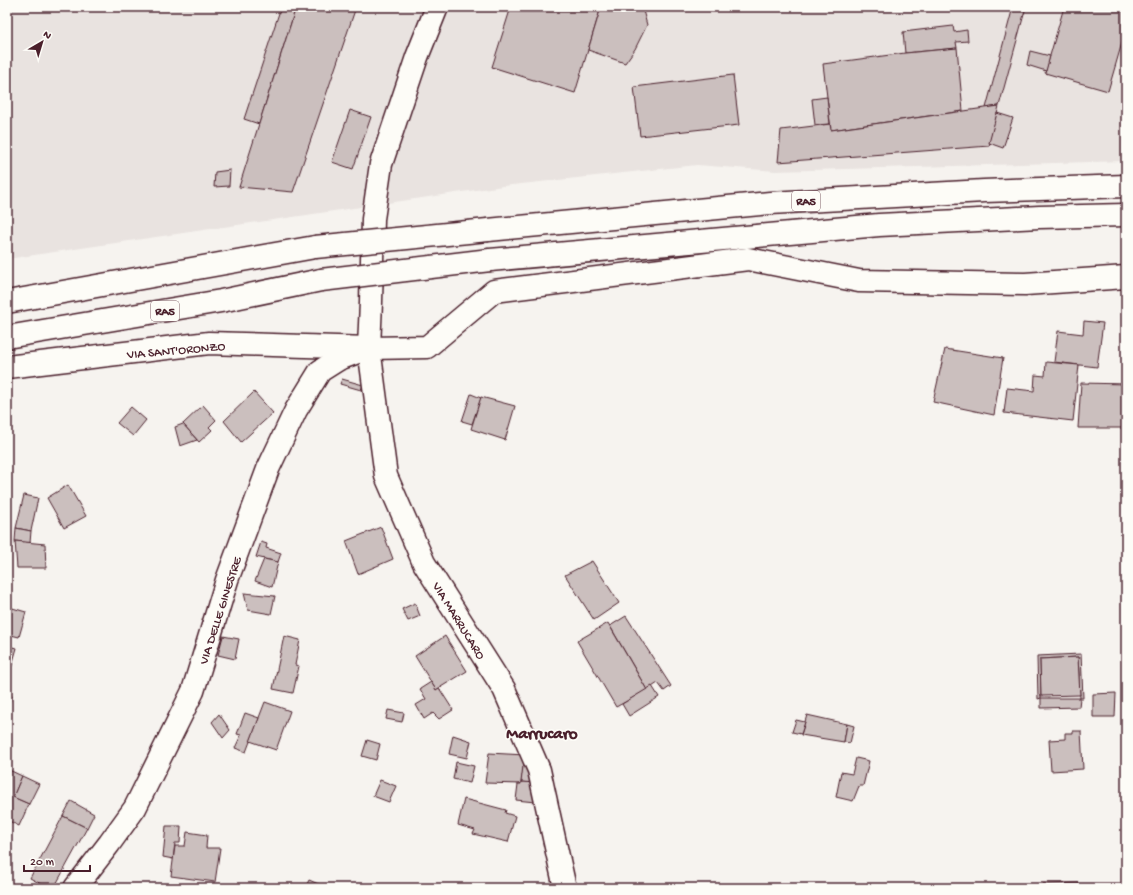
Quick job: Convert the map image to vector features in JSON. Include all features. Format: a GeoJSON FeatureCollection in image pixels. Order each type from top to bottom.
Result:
{"type":"FeatureCollection","features":[{"type":"Feature","properties":{"kind":"main road","name":"VIA MARRUCARO"},"geometry":{"type":"LineString","coordinates":[[437,7],[417,57],[381,164],[373,218],[372,302],[369,348],[386,476],[424,563],[504,689],[539,770],[565,888]]}},
{"type":"Feature","properties":{"kind":"main road","name":"RA5"},"geometry":{"type":"LineString","coordinates":[[7,302],[315,247],[770,203],[984,191],[1126,186]]}},
{"type":"Feature","properties":{"kind":"main road","name":"RA5"},"geometry":{"type":"LineString","coordinates":[[7,336],[221,301],[321,280],[490,260],[878,225],[1039,217],[1126,215]]}},
{"type":"Feature","properties":{"kind":"main road","name":"VIA SANT'ORONZO"},"geometry":{"type":"LineString","coordinates":[[7,367],[209,343],[369,348],[428,347],[494,291],[748,259],[859,281],[1025,284],[1126,277]]}},
{"type":"Feature","properties":{"kind":"main road","name":"VIA DELLE GINESTRE"},"geometry":{"type":"LineString","coordinates":[[75,888],[135,808],[193,691],[227,580],[268,469],[296,410],[320,371],[339,359],[369,348]]}},
{"type":"Feature","properties":{"kind":"shaded area"},"geometry":{"type":"Polygon","coordinates":[[[7,7],[1126,7],[1126,161],[775,171],[697,165],[503,186],[7,259],[7,7]]]}},
{"type":"Feature","properties":{"kind":"building"},"geometry":{"type":"Polygon","coordinates":[[[281,7],[296,7],[259,124],[244,119],[281,7]]]}},
{"type":"Feature","properties":{"kind":"building"},"geometry":{"type":"Polygon","coordinates":[[[296,7],[356,7],[293,192],[239,187],[296,7]]]}},
{"type":"Feature","properties":{"kind":"building"},"geometry":{"type":"Polygon","coordinates":[[[511,7],[601,7],[575,93],[492,67],[511,7]]]}},
{"type":"Feature","properties":{"kind":"building"},"geometry":{"type":"Polygon","coordinates":[[[601,7],[642,7],[647,25],[635,49],[625,63],[588,50],[601,7]]]}},
{"type":"Feature","properties":{"kind":"building"},"geometry":{"type":"Polygon","coordinates":[[[1013,7],[1026,7],[999,106],[986,108],[1013,7]]]}},
{"type":"Feature","properties":{"kind":"building"},"geometry":{"type":"Polygon","coordinates":[[[1064,7],[1126,7],[1126,29],[1108,91],[1045,73],[1064,7]]]}},
{"type":"Feature","properties":{"kind":"building"},"geometry":{"type":"Polygon","coordinates":[[[953,26],[954,32],[967,30],[968,41],[956,42],[957,48],[905,53],[903,32],[953,26]]]}},
{"type":"Feature","properties":{"kind":"building"},"geometry":{"type":"Polygon","coordinates":[[[957,48],[963,111],[831,130],[823,64],[905,53],[957,48]]]}},
{"type":"Feature","properties":{"kind":"building"},"geometry":{"type":"Polygon","coordinates":[[[1030,51],[1050,56],[1046,71],[1027,65],[1030,51]]]}},
{"type":"Feature","properties":{"kind":"building"},"geometry":{"type":"Polygon","coordinates":[[[733,75],[739,125],[640,136],[634,87],[733,75]]]}},
{"type":"Feature","properties":{"kind":"building"},"geometry":{"type":"Polygon","coordinates":[[[827,97],[830,124],[815,125],[812,99],[827,97]]]}},
{"type":"Feature","properties":{"kind":"building"},"geometry":{"type":"Polygon","coordinates":[[[999,106],[989,146],[778,162],[781,130],[830,124],[831,130],[999,106]]]}},
{"type":"Feature","properties":{"kind":"building"},"geometry":{"type":"Polygon","coordinates":[[[350,110],[371,117],[353,169],[332,162],[350,110]]]}},
{"type":"Feature","properties":{"kind":"building"},"geometry":{"type":"Polygon","coordinates":[[[997,113],[1013,118],[1003,148],[989,143],[997,113]]]}},
{"type":"Feature","properties":{"kind":"building"},"geometry":{"type":"Polygon","coordinates":[[[230,170],[229,186],[214,187],[215,172],[230,170]]]}},
{"type":"Feature","properties":{"kind":"building"},"geometry":{"type":"Polygon","coordinates":[[[1084,321],[1103,323],[1097,367],[1054,362],[1058,331],[1083,334],[1084,321]]]}},
{"type":"Feature","properties":{"kind":"building"},"geometry":{"type":"Polygon","coordinates":[[[945,349],[1003,358],[994,415],[933,402],[945,349]]]}},
{"type":"Feature","properties":{"kind":"building"},"geometry":{"type":"Polygon","coordinates":[[[1046,362],[1079,365],[1073,421],[1004,413],[1007,388],[1034,391],[1035,375],[1045,376],[1046,362]]]}},
{"type":"Feature","properties":{"kind":"building"},"geometry":{"type":"Polygon","coordinates":[[[342,379],[363,385],[361,390],[340,384],[342,379]]]}},
{"type":"Feature","properties":{"kind":"building"},"geometry":{"type":"Polygon","coordinates":[[[1081,383],[1126,384],[1126,428],[1078,428],[1081,383]]]}},
{"type":"Feature","properties":{"kind":"building"},"geometry":{"type":"Polygon","coordinates":[[[254,392],[273,413],[241,442],[224,421],[254,392]]]}},
{"type":"Feature","properties":{"kind":"building"},"geometry":{"type":"Polygon","coordinates":[[[471,394],[481,398],[472,424],[462,421],[471,394]]]}},
{"type":"Feature","properties":{"kind":"building"},"geometry":{"type":"Polygon","coordinates":[[[481,397],[515,406],[505,440],[471,429],[481,397]]]}},
{"type":"Feature","properties":{"kind":"building"},"geometry":{"type":"Polygon","coordinates":[[[203,405],[216,420],[209,427],[212,430],[199,442],[183,424],[203,405]]]}},
{"type":"Feature","properties":{"kind":"building"},"geometry":{"type":"Polygon","coordinates":[[[131,407],[146,420],[133,436],[117,423],[131,407]]]}},
{"type":"Feature","properties":{"kind":"building"},"geometry":{"type":"Polygon","coordinates":[[[183,424],[197,440],[180,446],[175,427],[183,424]]]}},
{"type":"Feature","properties":{"kind":"building"},"geometry":{"type":"Polygon","coordinates":[[[68,485],[86,516],[64,528],[47,498],[68,485]]]}},
{"type":"Feature","properties":{"kind":"building"},"geometry":{"type":"Polygon","coordinates":[[[24,495],[38,498],[31,531],[16,528],[24,495]]]}},
{"type":"Feature","properties":{"kind":"building"},"geometry":{"type":"Polygon","coordinates":[[[381,527],[393,559],[358,574],[346,541],[381,527]]]}},
{"type":"Feature","properties":{"kind":"building"},"geometry":{"type":"Polygon","coordinates":[[[16,528],[31,531],[30,543],[15,541],[16,528]]]}},
{"type":"Feature","properties":{"kind":"building"},"geometry":{"type":"Polygon","coordinates":[[[15,541],[45,544],[46,568],[17,568],[15,541]]]}},
{"type":"Feature","properties":{"kind":"building"},"geometry":{"type":"Polygon","coordinates":[[[261,542],[267,544],[266,548],[281,553],[278,562],[256,557],[261,542]]]}},
{"type":"Feature","properties":{"kind":"building"},"geometry":{"type":"Polygon","coordinates":[[[264,559],[278,562],[272,587],[255,581],[264,559]]]}},
{"type":"Feature","properties":{"kind":"building"},"geometry":{"type":"Polygon","coordinates":[[[592,561],[619,603],[594,620],[565,575],[592,561]]]}},
{"type":"Feature","properties":{"kind":"building"},"geometry":{"type":"Polygon","coordinates":[[[244,593],[275,596],[271,614],[248,610],[244,593]]]}},
{"type":"Feature","properties":{"kind":"building"},"geometry":{"type":"Polygon","coordinates":[[[7,601],[11,602],[9,607],[26,612],[19,637],[7,634],[7,601]]]}},
{"type":"Feature","properties":{"kind":"building"},"geometry":{"type":"Polygon","coordinates":[[[415,603],[420,616],[408,621],[402,609],[415,603]]]}},
{"type":"Feature","properties":{"kind":"building"},"geometry":{"type":"Polygon","coordinates":[[[626,616],[671,686],[664,691],[658,683],[647,690],[610,626],[626,616]]]}},
{"type":"Feature","properties":{"kind":"building"},"geometry":{"type":"Polygon","coordinates":[[[608,623],[647,690],[616,707],[577,641],[608,623]]]}},
{"type":"Feature","properties":{"kind":"building"},"geometry":{"type":"Polygon","coordinates":[[[7,634],[10,635],[7,646],[7,634]]]}},
{"type":"Feature","properties":{"kind":"building"},"geometry":{"type":"Polygon","coordinates":[[[223,636],[239,639],[235,659],[218,655],[223,636]]]}},
{"type":"Feature","properties":{"kind":"building"},"geometry":{"type":"Polygon","coordinates":[[[284,636],[300,640],[295,665],[299,666],[293,693],[273,689],[284,636]]]}},
{"type":"Feature","properties":{"kind":"building"},"geometry":{"type":"Polygon","coordinates":[[[445,636],[467,671],[436,690],[415,656],[445,636]]]}},
{"type":"Feature","properties":{"kind":"building"},"geometry":{"type":"Polygon","coordinates":[[[7,646],[17,648],[10,672],[7,671],[7,646]]]}},
{"type":"Feature","properties":{"kind":"building"},"geometry":{"type":"Polygon","coordinates":[[[1081,654],[1083,698],[1080,698],[1078,657],[1040,659],[1041,698],[1038,699],[1037,656],[1081,654]]]}},
{"type":"Feature","properties":{"kind":"building"},"geometry":{"type":"Polygon","coordinates":[[[1078,657],[1080,695],[1041,696],[1040,659],[1078,657]]]}},
{"type":"Feature","properties":{"kind":"building"},"geometry":{"type":"Polygon","coordinates":[[[431,682],[436,690],[439,688],[453,710],[439,719],[433,713],[424,719],[416,705],[426,699],[420,689],[431,682]]]}},
{"type":"Feature","properties":{"kind":"building"},"geometry":{"type":"Polygon","coordinates":[[[652,686],[659,697],[629,716],[622,704],[652,686]]]}},
{"type":"Feature","properties":{"kind":"building"},"geometry":{"type":"Polygon","coordinates":[[[1116,693],[1115,717],[1093,717],[1093,694],[1116,693]]]}},
{"type":"Feature","properties":{"kind":"building"},"geometry":{"type":"Polygon","coordinates":[[[7,695],[12,696],[7,709],[7,695]]]}},
{"type":"Feature","properties":{"kind":"building"},"geometry":{"type":"Polygon","coordinates":[[[1041,698],[1080,698],[1079,707],[1041,708],[1041,698]]]}},
{"type":"Feature","properties":{"kind":"building"},"geometry":{"type":"Polygon","coordinates":[[[265,702],[290,711],[276,750],[250,741],[265,702]]]}},
{"type":"Feature","properties":{"kind":"building"},"geometry":{"type":"Polygon","coordinates":[[[388,710],[404,713],[402,722],[386,719],[388,710]]]}},
{"type":"Feature","properties":{"kind":"building"},"geometry":{"type":"Polygon","coordinates":[[[245,713],[259,718],[246,752],[235,748],[241,735],[237,734],[245,713]]]}},
{"type":"Feature","properties":{"kind":"building"},"geometry":{"type":"Polygon","coordinates":[[[219,714],[230,730],[223,738],[212,722],[219,714]]]}},
{"type":"Feature","properties":{"kind":"building"},"geometry":{"type":"Polygon","coordinates":[[[807,715],[847,724],[844,742],[801,735],[807,715]]]}},
{"type":"Feature","properties":{"kind":"building"},"geometry":{"type":"Polygon","coordinates":[[[796,720],[805,722],[801,734],[792,732],[796,720]]]}},
{"type":"Feature","properties":{"kind":"building"},"geometry":{"type":"Polygon","coordinates":[[[847,724],[854,726],[850,743],[844,742],[847,724]]]}},
{"type":"Feature","properties":{"kind":"building"},"geometry":{"type":"Polygon","coordinates":[[[1073,731],[1081,731],[1083,769],[1051,771],[1049,740],[1065,739],[1065,733],[1073,733],[1073,731]]]}},
{"type":"Feature","properties":{"kind":"building"},"geometry":{"type":"Polygon","coordinates":[[[453,735],[471,741],[467,758],[449,754],[453,735]]]}},
{"type":"Feature","properties":{"kind":"building"},"geometry":{"type":"Polygon","coordinates":[[[367,740],[380,744],[376,760],[362,756],[367,740]]]}},
{"type":"Feature","properties":{"kind":"building"},"geometry":{"type":"Polygon","coordinates":[[[489,753],[525,755],[521,784],[485,783],[489,753]]]}},
{"type":"Feature","properties":{"kind":"building"},"geometry":{"type":"Polygon","coordinates":[[[856,758],[869,761],[863,786],[859,786],[853,801],[836,797],[841,772],[852,774],[856,758]]]}},
{"type":"Feature","properties":{"kind":"building"},"geometry":{"type":"Polygon","coordinates":[[[456,762],[474,766],[470,783],[453,779],[456,762]]]}},
{"type":"Feature","properties":{"kind":"building"},"geometry":{"type":"Polygon","coordinates":[[[523,766],[532,767],[530,783],[521,782],[523,766]]]}},
{"type":"Feature","properties":{"kind":"building"},"geometry":{"type":"Polygon","coordinates":[[[7,769],[22,776],[13,797],[29,804],[19,826],[7,820],[7,769]]]}},
{"type":"Feature","properties":{"kind":"building"},"geometry":{"type":"Polygon","coordinates":[[[22,776],[39,784],[29,804],[13,797],[22,776]]]}},
{"type":"Feature","properties":{"kind":"building"},"geometry":{"type":"Polygon","coordinates":[[[380,780],[396,786],[389,802],[373,796],[380,780]]]}},
{"type":"Feature","properties":{"kind":"building"},"geometry":{"type":"Polygon","coordinates":[[[521,782],[536,783],[535,802],[516,800],[518,784],[521,784],[521,782]]]}},
{"type":"Feature","properties":{"kind":"building"},"geometry":{"type":"Polygon","coordinates":[[[464,799],[506,810],[505,813],[515,816],[508,842],[473,834],[475,830],[458,825],[464,799]]]}},
{"type":"Feature","properties":{"kind":"building"},"geometry":{"type":"Polygon","coordinates":[[[71,801],[94,814],[87,828],[63,816],[71,801]]]}},
{"type":"Feature","properties":{"kind":"building"},"geometry":{"type":"Polygon","coordinates":[[[63,816],[87,828],[54,888],[48,888],[30,878],[63,816]]]}},
{"type":"Feature","properties":{"kind":"building"},"geometry":{"type":"Polygon","coordinates":[[[166,826],[181,826],[180,843],[175,843],[173,859],[163,857],[166,826]]]}},
{"type":"Feature","properties":{"kind":"building"},"geometry":{"type":"Polygon","coordinates":[[[187,832],[207,835],[206,848],[220,848],[215,882],[171,876],[175,846],[185,846],[187,832]]]}},
{"type":"Feature","properties":{"kind":"building"},"geometry":{"type":"Polygon","coordinates":[[[309,880],[323,886],[322,888],[305,888],[309,880]]]}},
{"type":"Feature","properties":{"kind":"building"},"geometry":{"type":"Polygon","coordinates":[[[1079,883],[1079,888],[1043,888],[1043,884],[1079,883]]]}},
{"type":"Feature","properties":{"kind":"district","name":"Marrucaro"},"geometry":{"type":"Point","coordinates":[542,732]}}]}
